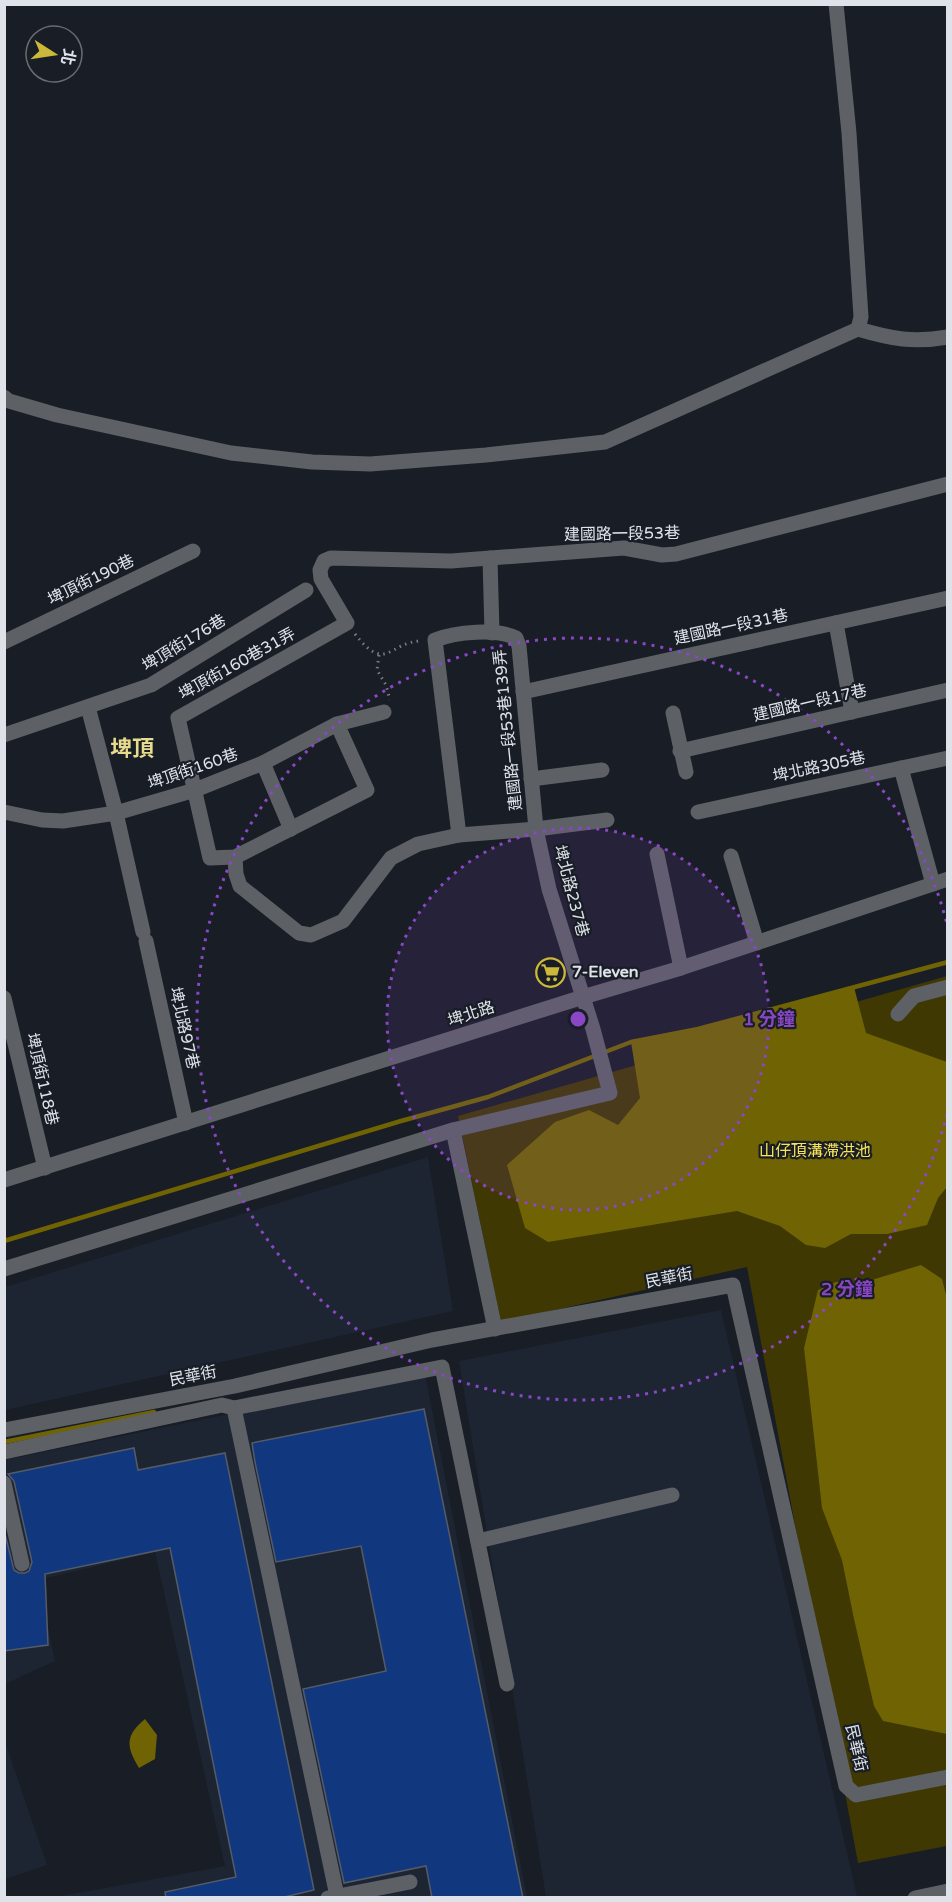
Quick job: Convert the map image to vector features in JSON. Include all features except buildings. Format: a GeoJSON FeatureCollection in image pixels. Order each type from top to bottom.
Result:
{"type":"FeatureCollection","features":[{"type":"Feature","properties":{"kind":"street"},"geometry":{"type":"LineString","coordinates":[[836,4],[849,133],[861,317],[858,329]]}},
{"type":"Feature","properties":{"kind":"street"},"geometry":{"type":"LineString","coordinates":[[6,401],[231,453],[312,462],[370,464],[486,455],[605,442],[858,329],[891,339],[948,337]]}},
{"type":"Feature","properties":{"kind":"street","name":"建國路一段53巷"},"geometry":{"type":"LineString","coordinates":[[347,623],[321,579],[320,570],[324,561],[331,558],[451,561],[624,548],[662,555],[676,554],[948,484]]}},
{"type":"Feature","properties":{"kind":"street","name":"埤頂街190巷"},"geometry":{"type":"LineString","coordinates":[[4,642],[193,551]]}},
{"type":"Feature","properties":{"kind":"street"},"geometry":{"type":"LineString","coordinates":[[490,558],[492,633]]}},
{"type":"Feature","properties":{"kind":"street","name":"埤頂街176巷"},"geometry":{"type":"LineString","coordinates":[[4,735],[151,685],[306,590]]}},
{"type":"Feature","properties":{"kind":"street","name":"建國路一段31巷"},"geometry":{"type":"LineString","coordinates":[[523,692],[948,598]]}},
{"type":"Feature","properties":{"kind":"street","name":"埤頂街160巷31弄"},"geometry":{"type":"LineString","coordinates":[[195,790],[178,718],[347,623]]}},
{"type":"Feature","properties":{"kind":"street"},"geometry":{"type":"LineString","coordinates":[[836,623],[852,712]]}},
{"type":"Feature","properties":{"kind":"street","name":"建國路一段53巷139弄"},"geometry":{"type":"LineString","coordinates":[[435,640],[447,636],[501,632],[516,639],[519,646],[536,829]]}},
{"type":"Feature","properties":{"kind":"street"},"geometry":{"type":"LineString","coordinates":[[435,640],[459,835]]}},
{"type":"Feature","properties":{"kind":"street","name":"建國路一段17巷"},"geometry":{"type":"LineString","coordinates":[[680,751],[948,690]]}},
{"type":"Feature","properties":{"kind":"street","name":"埤北路97巷"},"geometry":{"type":"LineString","coordinates":[[88,706],[116,813],[186,1123]]}},
{"type":"Feature","properties":{"kind":"street","name":"埤頂街160巷"},"geometry":{"type":"LineString","coordinates":[[4,812],[63,821],[116,813],[195,790],[263,763],[337,724],[384,712]]}},
{"type":"Feature","properties":{"kind":"street"},"geometry":{"type":"LineString","coordinates":[[673,713],[686,772]]}},
{"type":"Feature","properties":{"kind":"street"},"geometry":{"type":"LineString","coordinates":[[195,790],[210,858],[235,857],[367,790],[337,724]]}},
{"type":"Feature","properties":{"kind":"street","name":"埤北路305巷"},"geometry":{"type":"LineString","coordinates":[[698,812],[948,758]]}},
{"type":"Feature","properties":{"kind":"street"},"geometry":{"type":"LineString","coordinates":[[263,763],[291,829]]}},
{"type":"Feature","properties":{"kind":"street"},"geometry":{"type":"LineString","coordinates":[[901,768],[940,881]]}},
{"type":"Feature","properties":{"kind":"street"},"geometry":{"type":"LineString","coordinates":[[531,779],[602,770]]}},
{"type":"Feature","properties":{"kind":"street"},"geometry":{"type":"LineString","coordinates":[[235,857],[236,874],[240,886],[299,933],[311,935],[343,921],[391,858],[418,844],[459,835],[607,820]]}},
{"type":"Feature","properties":{"kind":"street","name":"埤北路237巷"},"geometry":{"type":"LineString","coordinates":[[453,1130],[610,1093],[593,1029],[549,889],[536,829]]}},
{"type":"Feature","properties":{"kind":"street"},"geometry":{"type":"LineString","coordinates":[[657,854],[681,968]]}},
{"type":"Feature","properties":{"kind":"street"},"geometry":{"type":"LineString","coordinates":[[731,856],[757,943]]}},
{"type":"Feature","properties":{"kind":"street","name":"埤北路"},"geometry":{"type":"LineString","coordinates":[[4,1180],[681,968],[940,881]]}},
{"type":"Feature","properties":{"kind":"street"},"geometry":{"type":"LineString","coordinates":[[898,1014],[914,996],[948,987]]}},
{"type":"Feature","properties":{"kind":"street","name":"埤頂街118巷"},"geometry":{"type":"LineString","coordinates":[[4,998],[45,1168]]}},
{"type":"Feature","properties":{"kind":"street"},"geometry":{"type":"LineString","coordinates":[[4,1269],[453,1130],[495,1329]]}},
{"type":"Feature","properties":{"kind":"street","name":"民華街"},"geometry":{"type":"LineString","coordinates":[[4,1431],[235,1386],[432,1340],[733,1285],[846,1786],[856,1794],[948,1777]]}},
{"type":"Feature","properties":{"kind":"street"},"geometry":{"type":"LineString","coordinates":[[4,1452],[222,1405],[234,1408],[442,1366],[507,1683]]}},
{"type":"Feature","properties":{"kind":"street"},"geometry":{"type":"LineString","coordinates":[[234,1408],[333,1897],[410,1882]]}},
{"type":"Feature","properties":{"kind":"street"},"geometry":{"type":"LineString","coordinates":[[4,1483],[22,1564]]}},
{"type":"Feature","properties":{"kind":"street"},"geometry":{"type":"LineString","coordinates":[[478,1541],[672,1495]]}},
{"type":"Feature","properties":{"kind":"street"},"geometry":{"type":"LineString","coordinates":[[915,1898],[948,1891]]}},
{"type":"Feature","properties":{"kind":"path"},"geometry":{"type":"LineString","coordinates":[[347,623],[366,648],[379,655],[415,641],[435,640]]}},
{"type":"Feature","properties":{"kind":"path"},"geometry":{"type":"LineString","coordinates":[[379,655],[377,670],[391,699],[384,712]]}},
{"type":"Feature","properties":{"kind":"shaded area"},"geometry":{"type":"Polygon","coordinates":[[[854,987],[866,1033],[947,1062],[947,1187],[938,1198],[927,1225],[887,1234],[851,1234],[825,1248],[806,1245],[780,1226],[737,1211],[548,1242],[525,1228],[507,1165],[555,1122],[589,1110],[618,1125],[640,1098],[631,1042],[698,1029],[854,987]]]}},
{"type":"Feature","properties":{"kind":"shaded area"},"geometry":{"type":"Polygon","coordinates":[[[428,1157],[453,1311],[5,1410],[5,1287],[428,1157]]]}},
{"type":"Feature","properties":{"kind":"shaded area"},"geometry":{"type":"Polygon","coordinates":[[[921,1265],[942,1279],[947,1299],[947,1734],[883,1721],[874,1706],[842,1560],[822,1508],[804,1348],[818,1290],[836,1282],[865,1282],[921,1265]]]}},
{"type":"Feature","properties":{"kind":"shaded area"},"geometry":{"type":"Polygon","coordinates":[[[721,1310],[857,1896],[546,1897],[459,1361],[721,1310]]]}},
{"type":"Feature","properties":{"kind":"shaded area"},"geometry":{"type":"Polygon","coordinates":[[[425,1374],[527,1897],[56,1897],[225,1866],[155,1552],[5,1588],[4,1460],[425,1374]]]}},
{"type":"Feature","properties":{"kind":"shaded area"},"geometry":{"type":"Polygon","coordinates":[[[39,1585],[55,1661],[5,1684],[4,1594],[39,1585]]]}},
{"type":"Feature","properties":{"kind":"shaded area"},"geometry":{"type":"Polygon","coordinates":[[[145,1719],[157,1735],[155,1759],[139,1768],[131,1753],[130,1741],[134,1730],[145,1719]]]}},
{"type":"Feature","properties":{"kind":"shaded area"},"geometry":{"type":"Polygon","coordinates":[[[5,1742],[47,1865],[4,1879],[5,1742]]]}},
{"type":"Feature","properties":{"kind":"green space","name":"山仔頂溝滯洪池"},"geometry":{"type":"Polygon","coordinates":[[[947,976],[947,1846],[858,1863],[747,1267],[501,1322],[458,1116],[947,976]]]}},
{"type":"Feature","properties":{"kind":"waterway"},"geometry":{"type":"LineString","coordinates":[[4,1241],[401,1121],[488,1097],[631,1042],[698,1029],[948,962]]}},
{"type":"Feature","properties":{"kind":"waterway"},"geometry":{"type":"LineString","coordinates":[[4,1442],[154,1412]]}},
{"type":"Feature","properties":{"kind":"place","name":"7-Eleven"},"geometry":{"type":"Point","coordinates":[551,972]}},
{"type":"Feature","properties":{"kind":"district","name":"埤頂"},"geometry":{"type":"Point","coordinates":[132,749]}}]}
